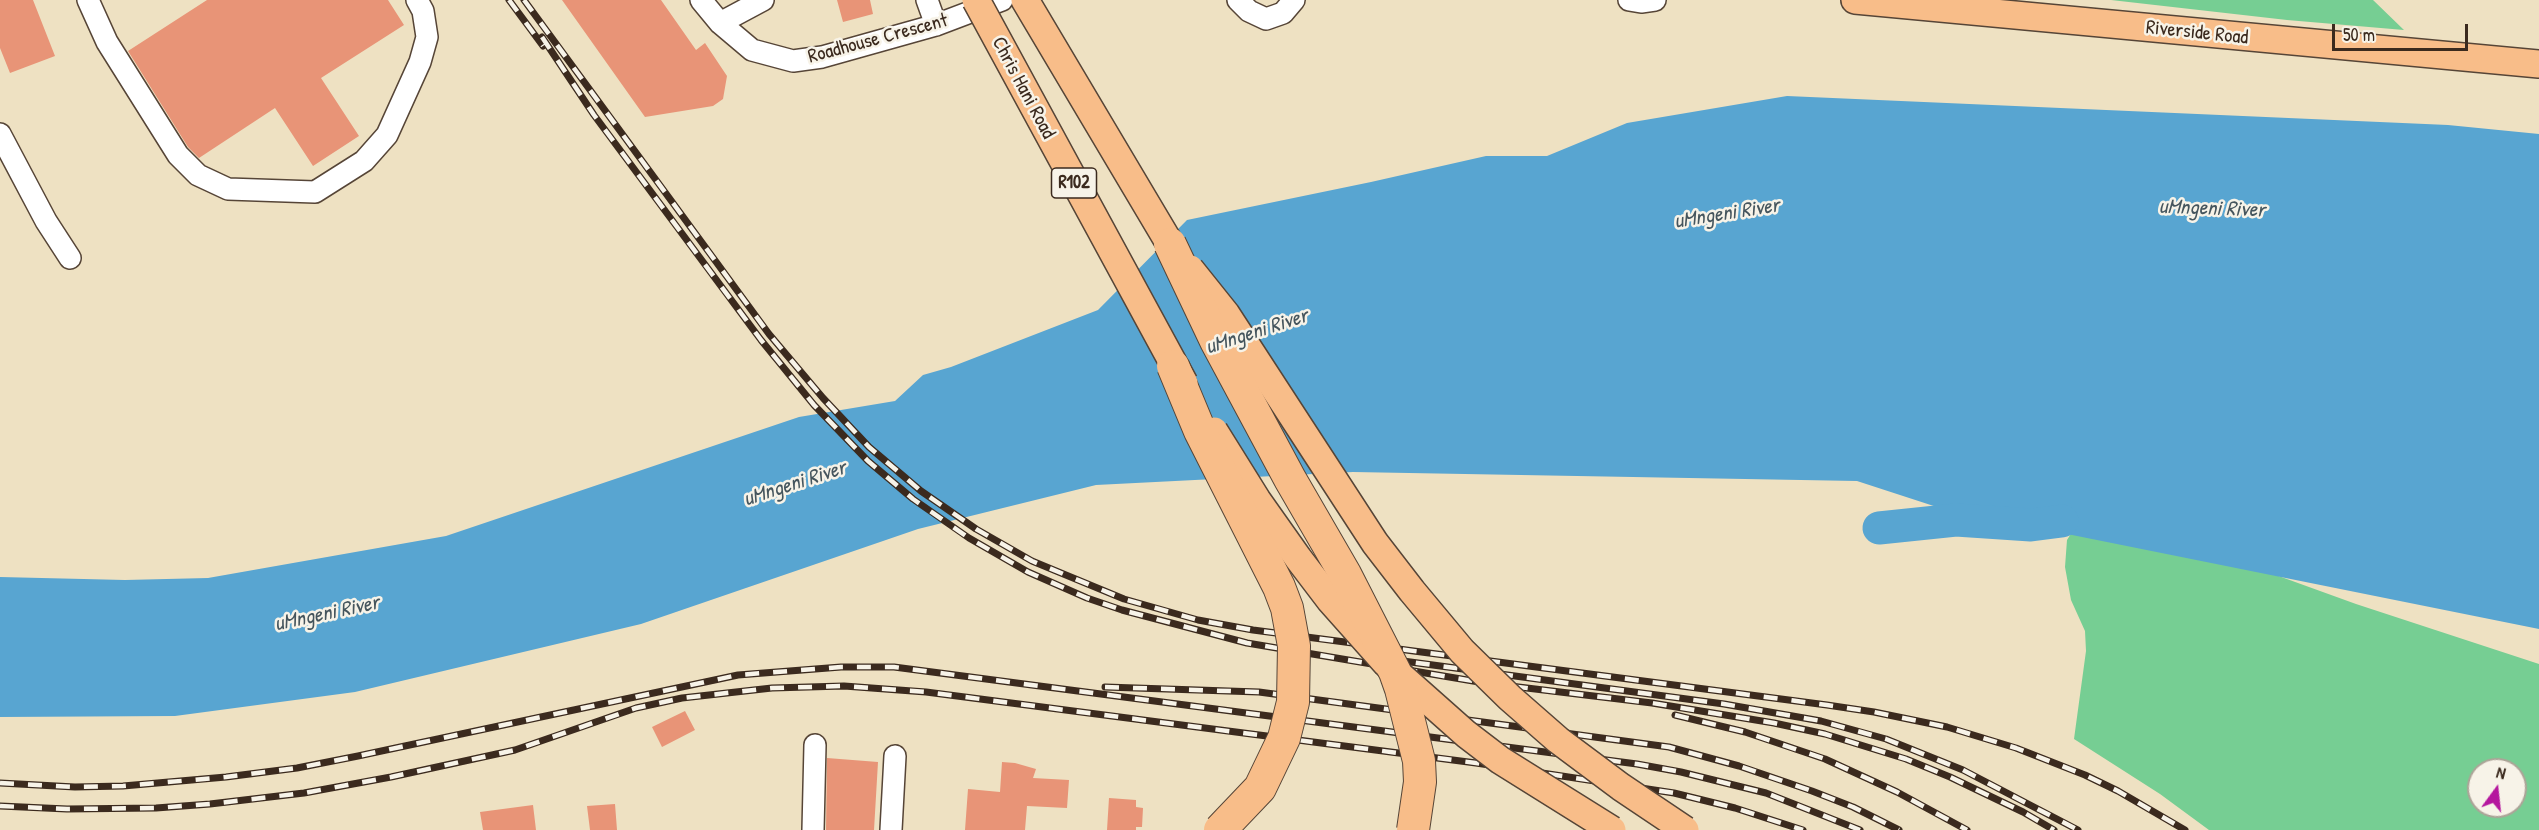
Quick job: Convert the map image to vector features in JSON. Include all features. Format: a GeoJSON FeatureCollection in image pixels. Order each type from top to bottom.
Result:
{"type":"FeatureCollection","features":[{"type":"Feature","properties":{"kind":"highway"},"geometry":{"type":"LineString","coordinates":[[1170,244],[1216,340],[1290,478],[1345,574],[1395,672],[1419,761],[1420,782],[1413,830]]}},
{"type":"Feature","properties":{"kind":"highway"},"geometry":{"type":"LineString","coordinates":[[1173,366],[1200,431],[1280,587],[1287,608],[1294,646],[1293,702],[1284,738],[1260,788],[1220,830]]}},
{"type":"Feature","properties":{"kind":"main road","name":"Chris Hani Road"},"geometry":{"type":"LineString","coordinates":[[976,0],[1173,366],[1257,500],[1330,600],[1386,663],[1458,727],[1500,760],[1612,830]]}},
{"type":"Feature","properties":{"kind":"main road","name":"R102"},"geometry":{"type":"LineString","coordinates":[[1025,0],[1170,244]]}},
{"type":"Feature","properties":{"kind":"main road","name":"Riverside Road"},"geometry":{"type":"LineString","coordinates":[[1856,0],[2539,64]]}},
{"type":"Feature","properties":{"kind":"main road"},"geometry":{"type":"LineString","coordinates":[[1170,244],[1226,314],[1375,543],[1462,651],[1509,698],[1558,740],[1621,787],[1685,830]]}},
{"type":"Feature","properties":{"kind":"main road"},"geometry":{"type":"LineString","coordinates":[[1599,830],[1627,830]]}},
{"type":"Feature","properties":{"kind":"lane"},"geometry":{"type":"LineString","coordinates":[[88,0],[107,42],[178,155],[198,175],[228,189],[315,192],[364,161],[387,135],[420,62],[427,38],[425,17],[417,0]]}},
{"type":"Feature","properties":{"kind":"lane","name":"Roadhouse Crescent"},"geometry":{"type":"LineString","coordinates":[[701,0],[720,23],[752,50],[793,61],[822,57],[936,25],[1002,0]]}},
{"type":"Feature","properties":{"kind":"lane"},"geometry":{"type":"LineString","coordinates":[[720,23],[763,0]]}},
{"type":"Feature","properties":{"kind":"lane"},"geometry":{"type":"LineString","coordinates":[[927,0],[936,25]]}},
{"type":"Feature","properties":{"kind":"lane"},"geometry":{"type":"LineString","coordinates":[[1238,0],[1249,11],[1266,19],[1283,13],[1294,0]]}},
{"type":"Feature","properties":{"kind":"lane"},"geometry":{"type":"LineString","coordinates":[[1629,0],[1641,2],[1655,0]]}},
{"type":"Feature","properties":{"kind":"lane"},"geometry":{"type":"LineString","coordinates":[[0,134],[46,221],[70,258]]}},
{"type":"Feature","properties":{"kind":"lane"},"geometry":{"type":"LineString","coordinates":[[813,830],[815,746]]}},
{"type":"Feature","properties":{"kind":"lane"},"geometry":{"type":"LineString","coordinates":[[891,830],[895,756]]}},
{"type":"Feature","properties":{"kind":"green space"},"geometry":{"type":"Polygon","coordinates":[[[2111,0],[2373,0],[2404,30],[2287,20],[2111,0]]]}},
{"type":"Feature","properties":{"kind":"green space"},"geometry":{"type":"Polygon","coordinates":[[[2074,529],[2179,540],[2356,604],[2539,664],[2539,830],[2209,830],[2160,794],[2074,739],[2086,651],[2085,631],[2071,600],[2065,567],[2067,540],[2074,529]]]}},
{"type":"Feature","properties":{"kind":"water","name":"uMngeni River"},"geometry":{"type":"Polygon","coordinates":[[[1787,96],[2448,125],[2539,134],[2539,629],[1943,509],[1857,481],[1353,472],[1096,485],[918,529],[641,624],[355,692],[175,716],[0,717],[0,577],[125,580],[208,578],[446,536],[799,417],[895,401],[923,375],[951,367],[1098,310],[1187,220],[1486,156],[1547,156],[1627,123],[1787,96]]]}},
{"type":"Feature","properties":{"kind":"building"},"geometry":{"type":"Polygon","coordinates":[[[0,0],[33,0],[55,56],[10,73],[0,48],[0,0]]]}},
{"type":"Feature","properties":{"kind":"building"},"geometry":{"type":"Polygon","coordinates":[[[207,0],[388,0],[404,25],[321,78],[359,136],[313,166],[275,108],[199,158],[188,147],[128,51],[207,0]]]}},
{"type":"Feature","properties":{"kind":"building"},"geometry":{"type":"Polygon","coordinates":[[[562,0],[661,0],[696,50],[705,43],[727,76],[723,99],[713,106],[645,117],[562,0]]]}},
{"type":"Feature","properties":{"kind":"building"},"geometry":{"type":"Polygon","coordinates":[[[837,0],[870,0],[873,14],[843,22],[837,0]]]}},
{"type":"Feature","properties":{"kind":"building"},"geometry":{"type":"Polygon","coordinates":[[[685,711],[695,730],[662,747],[652,727],[685,711]]]}},
{"type":"Feature","properties":{"kind":"building"},"geometry":{"type":"Polygon","coordinates":[[[827,758],[878,762],[874,830],[826,830],[827,758]]]}},
{"type":"Feature","properties":{"kind":"building"},"geometry":{"type":"Polygon","coordinates":[[[1002,762],[1036,769],[1033,778],[1069,780],[1067,808],[1027,806],[1025,830],[965,830],[968,789],[1000,792],[1002,762]]]}},
{"type":"Feature","properties":{"kind":"building"},"geometry":{"type":"Polygon","coordinates":[[[1109,798],[1136,800],[1136,807],[1143,808],[1142,827],[1136,827],[1136,830],[1107,830],[1109,798]]]}},
{"type":"Feature","properties":{"kind":"building"},"geometry":{"type":"Polygon","coordinates":[[[615,804],[617,830],[590,830],[587,806],[615,804]]]}},
{"type":"Feature","properties":{"kind":"building"},"geometry":{"type":"Polygon","coordinates":[[[533,805],[536,830],[483,830],[480,812],[533,805]]]}},
{"type":"Feature","properties":{"kind":"waterway"},"geometry":{"type":"LineString","coordinates":[[1879,528],[1956,520],[2031,525],[2062,521]]}},
{"type":"Feature","properties":{"kind":"railway"},"geometry":{"type":"LineString","coordinates":[[509,0],[543,46]]}},
{"type":"Feature","properties":{"kind":"railway"},"geometry":{"type":"LineString","coordinates":[[524,0],[769,334],[823,398],[869,447],[921,491],[976,529],[1032,561],[1124,599],[1198,620],[1253,630],[1827,705],[1947,727],[2016,748],[2085,775],[2118,791],[2185,830]]}},
{"type":"Feature","properties":{"kind":"railway"},"geometry":{"type":"LineString","coordinates":[[542,37],[594,115],[761,340],[814,405],[868,461],[913,499],[969,538],[1028,572],[1087,598],[1122,610],[1247,643],[1485,683],[1652,703],[1774,723],[1825,734],[1906,759],[1950,777],[2023,812],[2054,830]]}},
{"type":"Feature","properties":{"kind":"railway"},"geometry":{"type":"LineString","coordinates":[[1388,659],[1724,704],[1821,721],[1886,739],[1963,770],[2078,830]]}},
{"type":"Feature","properties":{"kind":"railway"},"geometry":{"type":"LineString","coordinates":[[0,783],[75,787],[123,786],[297,768],[738,675],[841,667],[894,667],[1637,764],[1681,772],[1766,793],[1860,830]]}},
{"type":"Feature","properties":{"kind":"railway"},"geometry":{"type":"LineString","coordinates":[[0,806],[67,809],[156,808],[304,793],[515,750],[636,708],[682,698],[772,688],[844,686],[926,692],[1476,763],[1674,793],[1735,808],[1803,830]]}},
{"type":"Feature","properties":{"kind":"railway"},"geometry":{"type":"LineString","coordinates":[[1105,687],[1259,692],[1669,747],[1739,766],[1812,791],[1853,807],[1899,830]]}},
{"type":"Feature","properties":{"kind":"railway"},"geometry":{"type":"LineString","coordinates":[[1675,715],[1745,732],[1825,759],[1897,792],[1967,830]]}}]}
